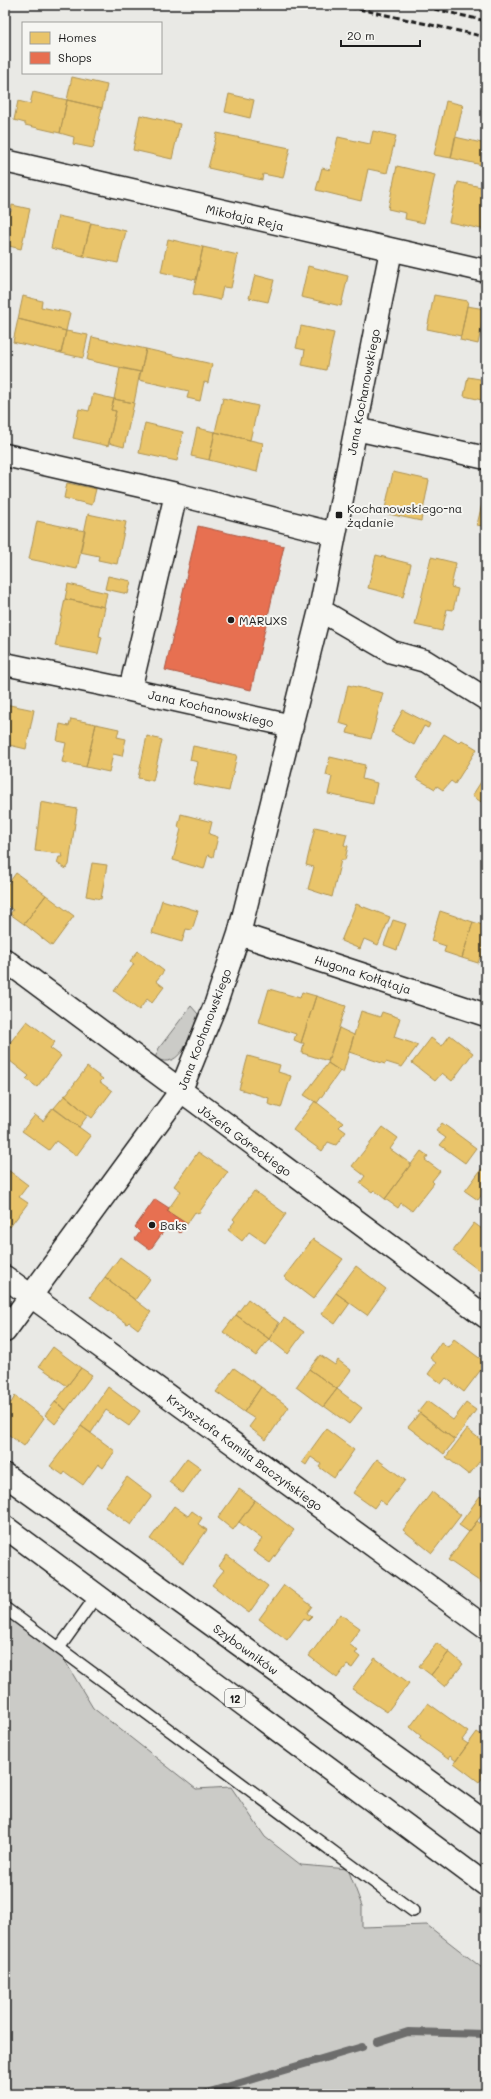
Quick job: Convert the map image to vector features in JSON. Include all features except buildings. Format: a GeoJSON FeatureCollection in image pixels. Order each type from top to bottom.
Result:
{"type":"FeatureCollection","features":[{"type":"Feature","properties":{"kind":"street","name":"Mikołaja Reja"},"geometry":{"type":"LineString","coordinates":[[5,161],[391,250],[486,270]]}},
{"type":"Feature","properties":{"kind":"street","name":"Jana Kochanowskiego"},"geometry":{"type":"LineString","coordinates":[[5,1331],[180,1092],[216,1003],[239,934],[320,610],[391,250]]}},
{"type":"Feature","properties":{"kind":"street"},"geometry":{"type":"LineString","coordinates":[[356,429],[486,458]]}},
{"type":"Feature","properties":{"kind":"street"},"geometry":{"type":"LineString","coordinates":[[5,455],[176,494],[335,534]]}},
{"type":"Feature","properties":{"kind":"street"},"geometry":{"type":"LineString","coordinates":[[130,690],[176,494]]}},
{"type":"Feature","properties":{"kind":"street"},"geometry":{"type":"LineString","coordinates":[[320,610],[392,652],[425,660],[486,699]]}},
{"type":"Feature","properties":{"kind":"street","name":"Jana Kochanowskiego"},"geometry":{"type":"LineString","coordinates":[[5,664],[292,726]]}},
{"type":"Feature","properties":{"kind":"street","name":"Hugona Kołłątaja"},"geometry":{"type":"LineString","coordinates":[[239,934],[486,1015]]}},
{"type":"Feature","properties":{"kind":"street","name":"Józefa Góreckiego"},"geometry":{"type":"LineString","coordinates":[[5,960],[180,1092],[486,1317]]}},
{"type":"Feature","properties":{"kind":"street","name":"Krzysztofa Kamila Baczyńskiego"},"geometry":{"type":"LineString","coordinates":[[5,1277],[486,1628]]}},
{"type":"Feature","properties":{"kind":"street","name":"Szybowników"},"geometry":{"type":"LineString","coordinates":[[5,1475],[486,1823]]}},
{"type":"Feature","properties":{"kind":"street","name":"12"},"geometry":{"type":"LineString","coordinates":[[5,1527],[486,1885]]}},
{"type":"Feature","properties":{"kind":"lane"},"geometry":{"type":"LineString","coordinates":[[58,1648],[97,1595]]}},
{"type":"Feature","properties":{"kind":"lane"},"geometry":{"type":"LineString","coordinates":[[5,1608],[413,1911]]}},
{"type":"Feature","properties":{"kind":"shaded area"},"geometry":{"type":"Polygon","coordinates":[[[191,1006],[198,1014],[184,1048],[179,1055],[172,1060],[164,1061],[155,1058],[159,1048],[191,1006]]]}},
{"type":"Feature","properties":{"kind":"shaded area"},"geometry":{"type":"Polygon","coordinates":[[[5,1612],[59,1651],[93,1708],[196,1789],[231,1787],[265,1837],[301,1865],[348,1869],[362,1906],[362,1927],[427,1925],[486,1971],[486,2094],[5,2094],[5,1612]]]}},
{"type":"Feature","properties":{"kind":"waterway"},"geometry":{"type":"LineString","coordinates":[[377,2042],[408,2032],[486,2034]]}},
{"type":"Feature","properties":{"kind":"waterway"},"geometry":{"type":"LineString","coordinates":[[203,2094],[362,2047]]}},
{"type":"Feature","properties":{"kind":"railway"},"geometry":{"type":"LineString","coordinates":[[341,5],[486,37]]}},
{"type":"Feature","properties":{"kind":"railway"},"geometry":{"type":"LineString","coordinates":[[417,5],[486,21]]}},
{"type":"Feature","properties":{"kind":"place","name":"Kochanowskiego-na żądanie"},"geometry":{"type":"Point","coordinates":[339,515]}},
{"type":"Feature","properties":{"kind":"place","name":"MARUXS"},"geometry":{"type":"Point","coordinates":[231,620]}},
{"type":"Feature","properties":{"kind":"place","name":"Baks"},"geometry":{"type":"Point","coordinates":[152,1225]}}]}
